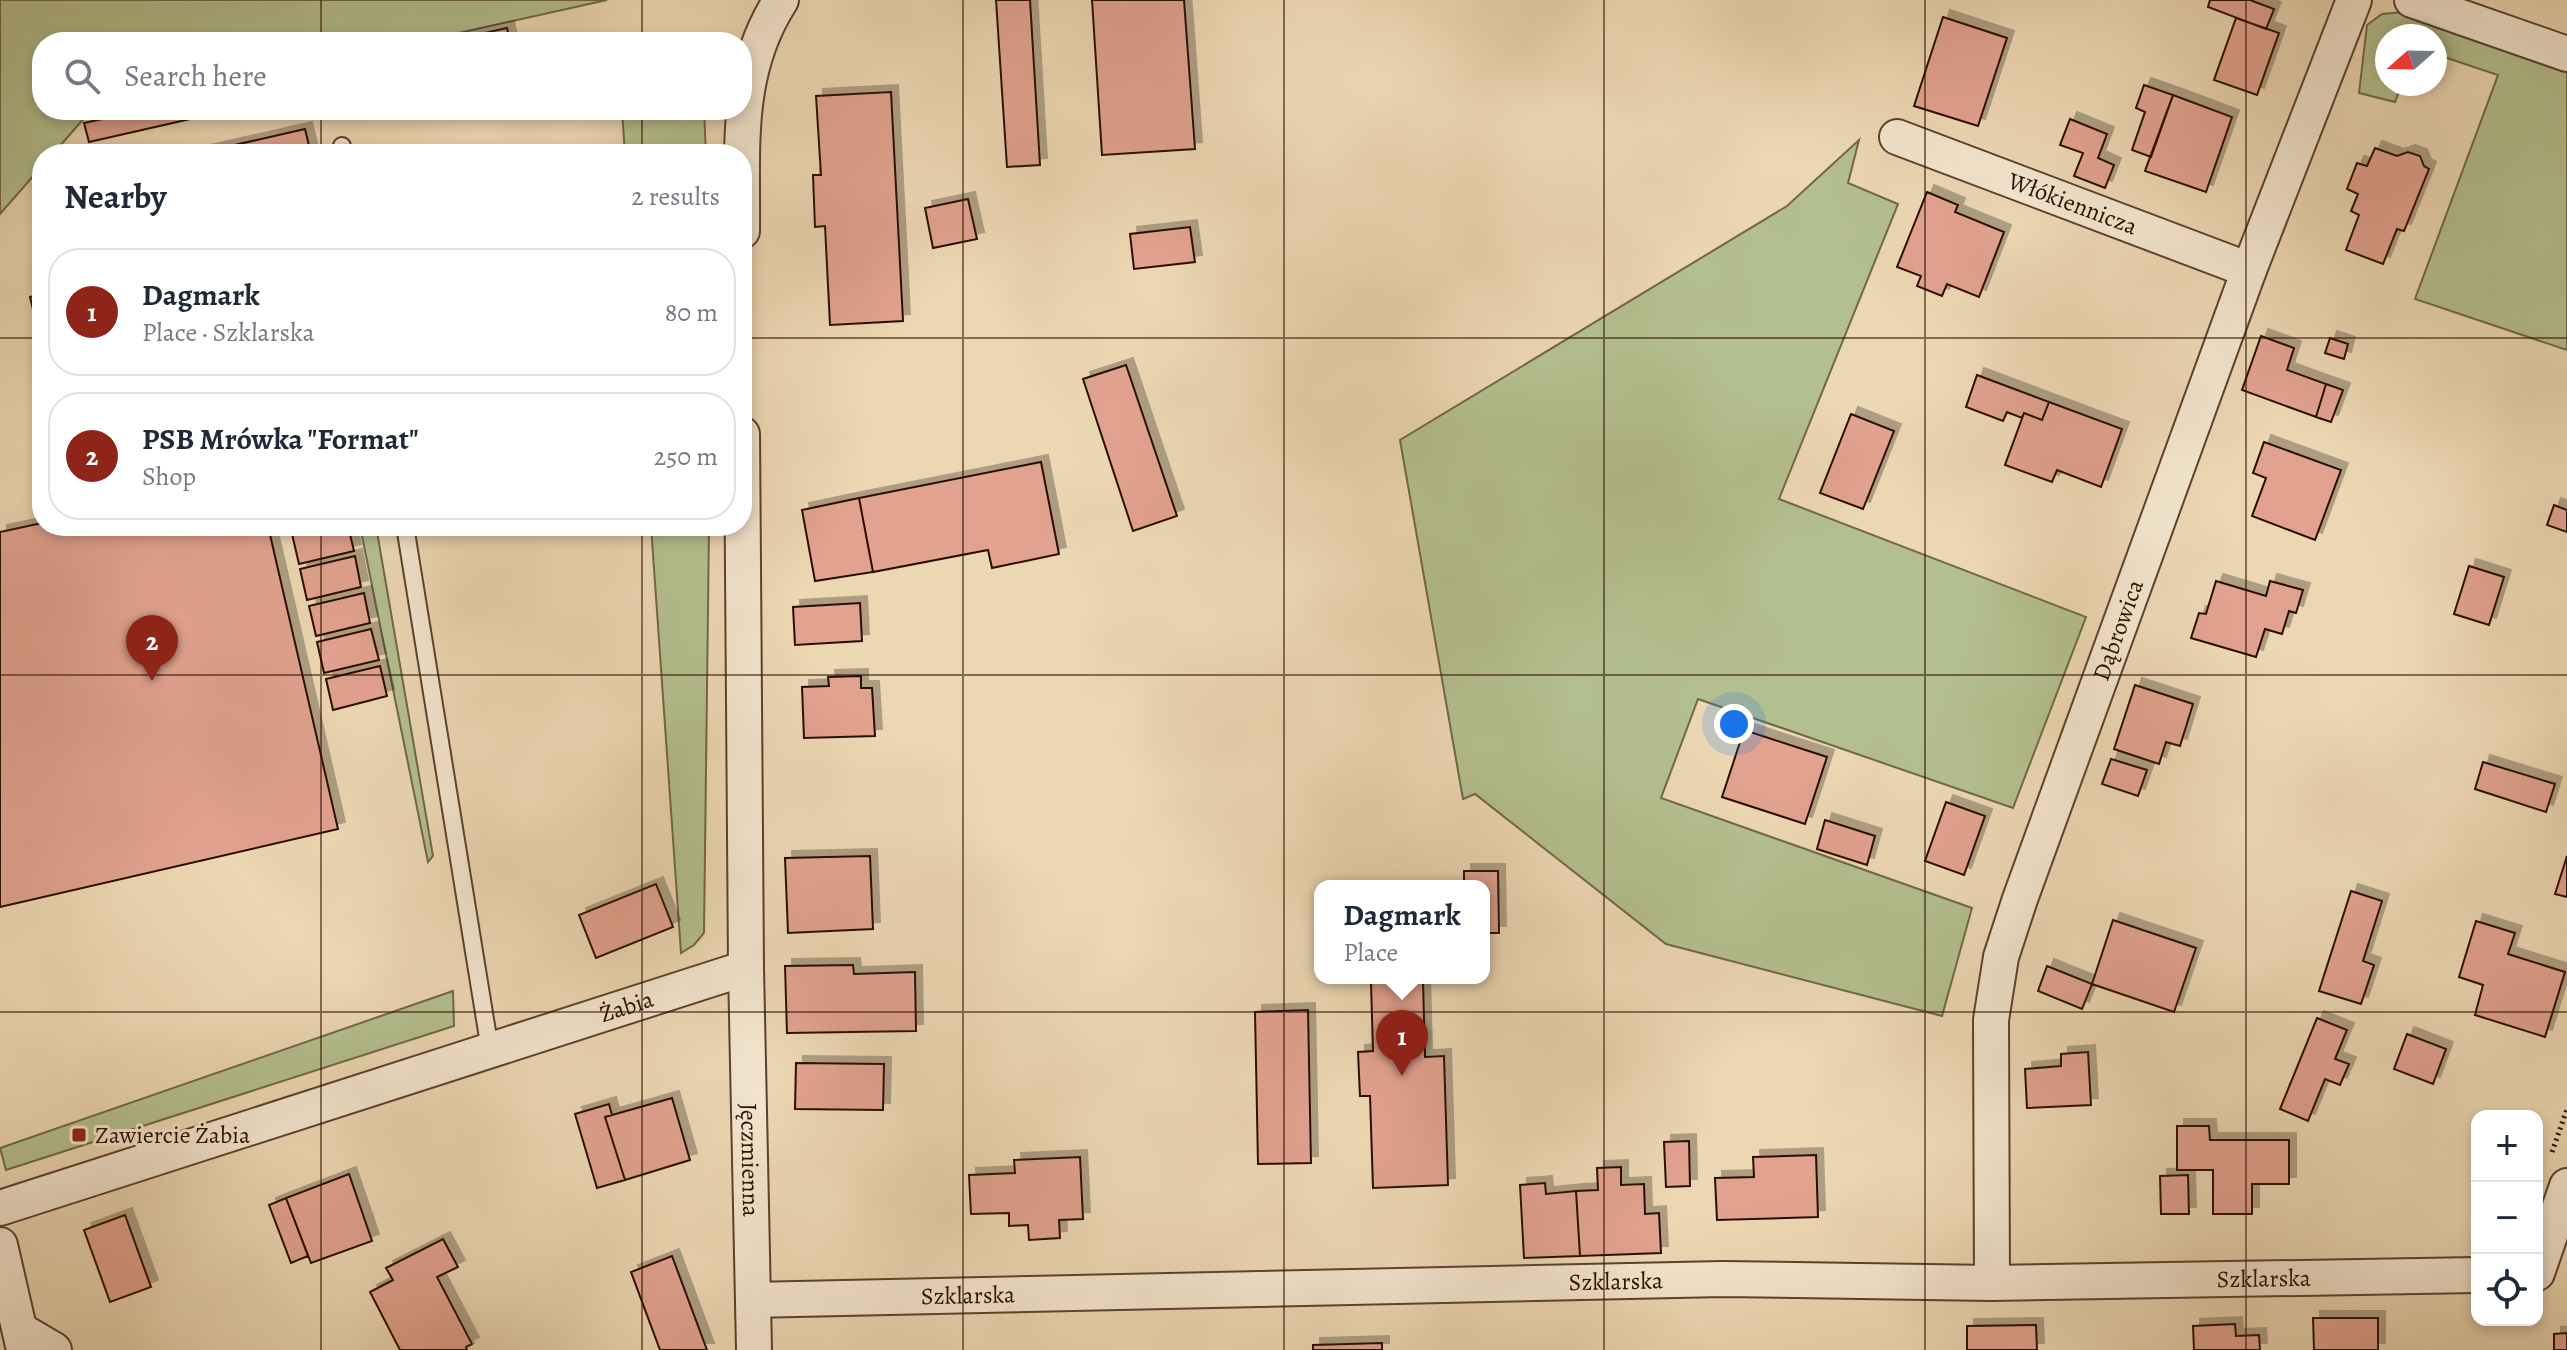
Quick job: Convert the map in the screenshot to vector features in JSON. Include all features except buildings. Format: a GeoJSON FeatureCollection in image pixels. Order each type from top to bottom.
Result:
{"type":"FeatureCollection","features":[{"type":"Feature","properties":{"kind":"street"},"geometry":{"type":"LineString","coordinates":[[752,62],[770,16],[781,0]]}},
{"type":"Feature","properties":{"kind":"street","name":"Dąbrowica"},"geometry":{"type":"LineString","coordinates":[[1992,1283],[1991,1020],[2001,957],[2249,270],[2354,0]]}},
{"type":"Feature","properties":{"kind":"street"},"geometry":{"type":"LineString","coordinates":[[2412,0],[2567,54]]}},
{"type":"Feature","properties":{"kind":"street"},"geometry":{"type":"LineString","coordinates":[[743,144],[744,120]]}},
{"type":"Feature","properties":{"kind":"street","name":"Włókiennicza"},"geometry":{"type":"LineString","coordinates":[[1897,137],[2249,270]]}},
{"type":"Feature","properties":{"kind":"street"},"geometry":{"type":"LineString","coordinates":[[743,536],[746,968]]}},
{"type":"Feature","properties":{"kind":"street","name":"Żabia"},"geometry":{"type":"LineString","coordinates":[[0,1208],[746,968]]}},
{"type":"Feature","properties":{"kind":"street","name":"Jęczmienna"},"geometry":{"type":"LineString","coordinates":[[746,968],[754,1350]]}},
{"type":"Feature","properties":{"kind":"street"},"geometry":{"type":"LineString","coordinates":[[2543,1256],[2567,1186]]}},
{"type":"Feature","properties":{"kind":"street"},"geometry":{"type":"LineString","coordinates":[[0,1245],[22,1340],[54,1350]]}},
{"type":"Feature","properties":{"kind":"street"},"geometry":{"type":"LineString","coordinates":[[2543,1273],[2567,1273]]}},
{"type":"Feature","properties":{"kind":"street","name":"Szklarska"},"geometry":{"type":"LineString","coordinates":[[754,1300],[1723,1279],[1992,1283],[2471,1275]]}},
{"type":"Feature","properties":{"kind":"lane"},"geometry":{"type":"LineString","coordinates":[[407,536],[490,1050]]}},
{"type":"Feature","properties":{"kind":"green space"},"geometry":{"type":"Polygon","coordinates":[[[0,0],[607,0],[463,32],[32,32],[32,120],[83,120],[62,144],[32,144],[32,177],[0,214],[0,0]]]}},
{"type":"Feature","properties":{"kind":"green space"},"geometry":{"type":"Polygon","coordinates":[[[2403,12],[2439,24],[2375,24],[2375,96],[2397,96],[2395,102],[2359,93],[2367,25],[2382,14],[2403,12]]]}},
{"type":"Feature","properties":{"kind":"green space"},"geometry":{"type":"Polygon","coordinates":[[[2447,26],[2567,66],[2567,350],[2415,299],[2498,75],[2447,58],[2447,26]]]}},
{"type":"Feature","properties":{"kind":"green space"},"geometry":{"type":"Polygon","coordinates":[[[623,120],[704,120],[706,144],[624,144],[623,120]]]}},
{"type":"Feature","properties":{"kind":"green space"},"geometry":{"type":"Polygon","coordinates":[[[1859,140],[1848,183],[1898,204],[1779,499],[2086,617],[2013,808],[1698,699],[1661,798],[1972,908],[1942,1016],[1666,944],[1475,794],[1463,799],[1400,440],[1787,206],[1859,140]]]}},
{"type":"Feature","properties":{"kind":"green space"},"geometry":{"type":"Polygon","coordinates":[[[362,536],[378,536],[433,856],[428,862],[362,536]]]}},
{"type":"Feature","properties":{"kind":"green space"},"geometry":{"type":"Polygon","coordinates":[[[652,536],[709,536],[704,933],[694,945],[681,953],[652,536]]]}},
{"type":"Feature","properties":{"kind":"green space"},"geometry":{"type":"Polygon","coordinates":[[[453,991],[454,1026],[6,1170],[0,1148],[453,991]]]}},
{"type":"Feature","properties":{"kind":"place","name":"PSB Mrówka \"Format\""},"geometry":{"type":"Point","coordinates":[152,681]}},
{"type":"Feature","properties":{"kind":"place","name":"Dagmark"},"geometry":{"type":"Point","coordinates":[1402,1076]}},
{"type":"Feature","properties":{"kind":"place","name":"Zawiercie Żabia"},"geometry":{"type":"Point","coordinates":[79,1135]}}]}
